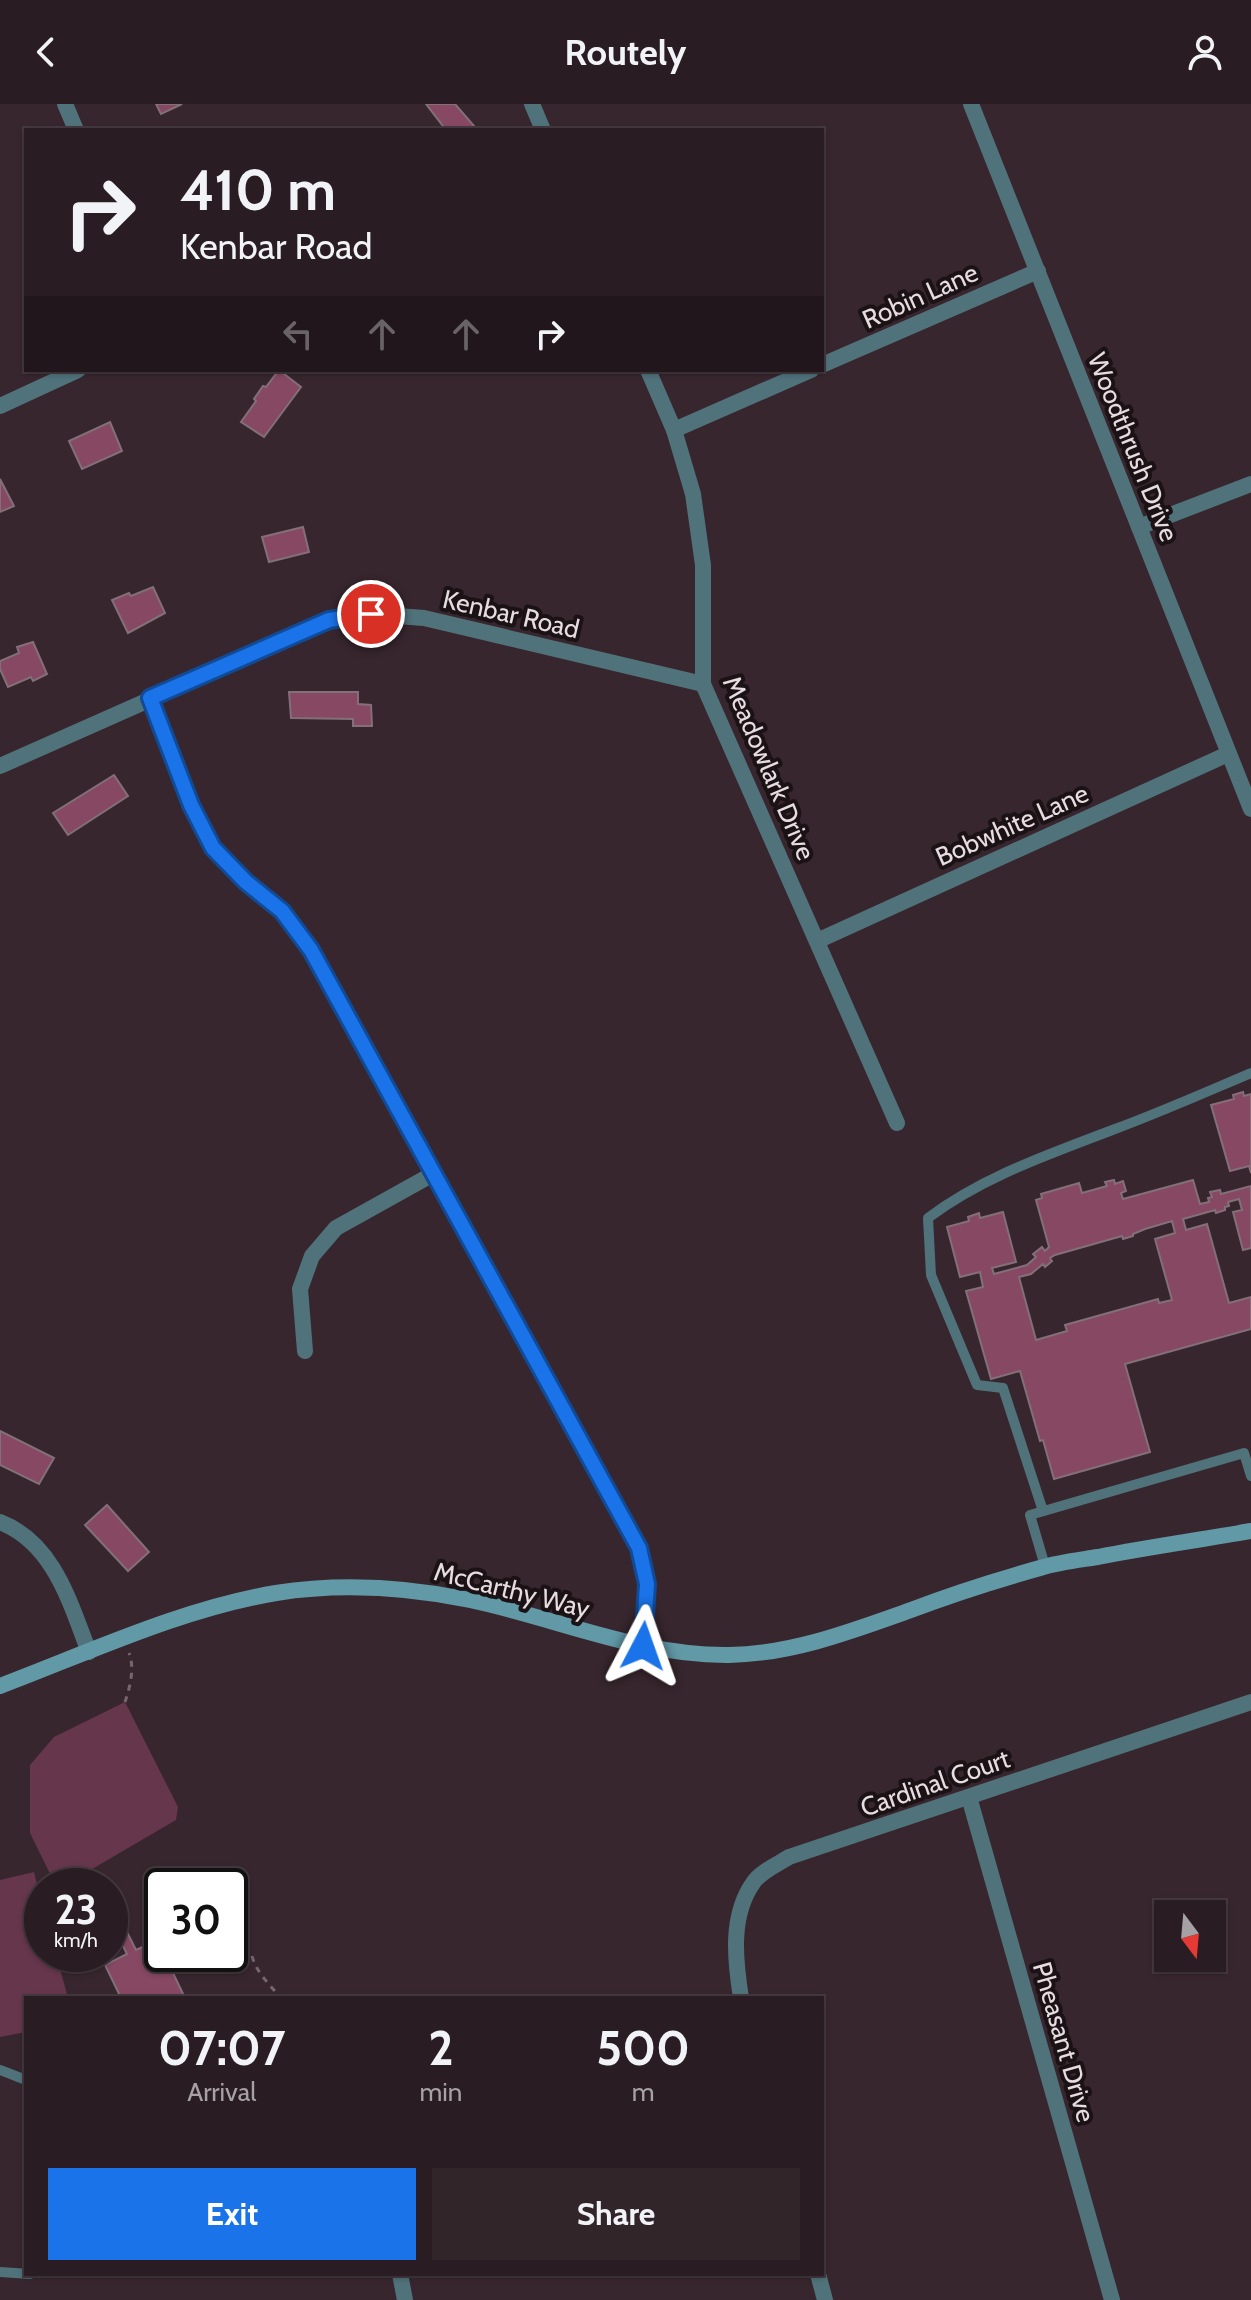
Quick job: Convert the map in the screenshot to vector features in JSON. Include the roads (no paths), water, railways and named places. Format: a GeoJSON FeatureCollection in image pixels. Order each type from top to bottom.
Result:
{"type":"FeatureCollection","features":[{"type":"Feature","properties":{"kind":"street"},"geometry":{"type":"LineString","coordinates":[[65,104],[75,128]]}},
{"type":"Feature","properties":{"kind":"street"},"geometry":{"type":"LineString","coordinates":[[532,104],[542,128]]}},
{"type":"Feature","properties":{"kind":"street","name":"Woodthrush Drive"},"geometry":{"type":"LineString","coordinates":[[971,104],[1251,809]]}},
{"type":"Feature","properties":{"kind":"street","name":"Robin Lane"},"geometry":{"type":"LineString","coordinates":[[824,364],[1038,271]]}},
{"type":"Feature","properties":{"kind":"street"},"geometry":{"type":"LineString","coordinates":[[0,406],[74,372]]}},
{"type":"Feature","properties":{"kind":"street","name":"Meadowlark Drive"},"geometry":{"type":"LineString","coordinates":[[649,372],[674,430],[693,494],[703,565],[703,684],[897,1123]]}},
{"type":"Feature","properties":{"kind":"street"},"geometry":{"type":"LineString","coordinates":[[674,430],[806,372]]}},
{"type":"Feature","properties":{"kind":"street"},"geometry":{"type":"LineString","coordinates":[[1139,527],[1251,484]]}},
{"type":"Feature","properties":{"kind":"street","name":"Kenbar Road"},"geometry":{"type":"LineString","coordinates":[[0,766],[329,620],[371,614],[424,618],[703,684]]}},
{"type":"Feature","properties":{"kind":"street"},"geometry":{"type":"LineString","coordinates":[[150,698],[191,805],[213,848],[246,882],[282,911],[311,950],[639,1548],[647,1584],[643,1646]]}},
{"type":"Feature","properties":{"kind":"street","name":"Bobwhite Lane"},"geometry":{"type":"LineString","coordinates":[[817,941],[1228,754]]}},
{"type":"Feature","properties":{"kind":"street"},"geometry":{"type":"LineString","coordinates":[[305,1351],[300,1289],[312,1256],[336,1228],[433,1174]]}},
{"type":"Feature","properties":{"kind":"street"},"geometry":{"type":"LineString","coordinates":[[0,1522],[32,1541],[51,1564],[66,1592],[89,1652]]}},
{"type":"Feature","properties":{"kind":"street","name":"McCarthy Way"},"geometry":{"type":"LineString","coordinates":[[0,1686],[201,1612],[259,1597],[322,1588],[368,1587],[468,1600],[612,1639],[685,1652],[729,1655],[783,1649],[845,1633],[1045,1566],[1251,1531]]}},
{"type":"Feature","properties":{"kind":"street","name":"Cardinal Court"},"geometry":{"type":"LineString","coordinates":[[741,1996],[736,1963],[737,1919],[754,1881],[789,1857],[1251,1702]]}},
{"type":"Feature","properties":{"kind":"street","name":"Pheasant Drive"},"geometry":{"type":"LineString","coordinates":[[969,1797],[1112,2300]]}},
{"type":"Feature","properties":{"kind":"street"},"geometry":{"type":"LineString","coordinates":[[400,2276],[405,2300]]}},
{"type":"Feature","properties":{"kind":"street"},"geometry":{"type":"LineString","coordinates":[[819,2276],[825,2300]]}},
{"type":"Feature","properties":{"kind":"lane"},"geometry":{"type":"LineString","coordinates":[[1043,1511],[1003,1388],[977,1385],[931,1275],[928,1218],[951,1201],[1007,1171],[1251,1073]]}},
{"type":"Feature","properties":{"kind":"lane"},"geometry":{"type":"LineString","coordinates":[[1045,1566],[1030,1515],[1244,1453],[1251,1476]]}},
{"type":"Feature","properties":{"kind":"lane"},"geometry":{"type":"LineString","coordinates":[[0,2070],[24,2079]]}},
{"type":"Feature","properties":{"kind":"lane"},"geometry":{"type":"LineString","coordinates":[[0,2272],[24,2274]]}}]}
